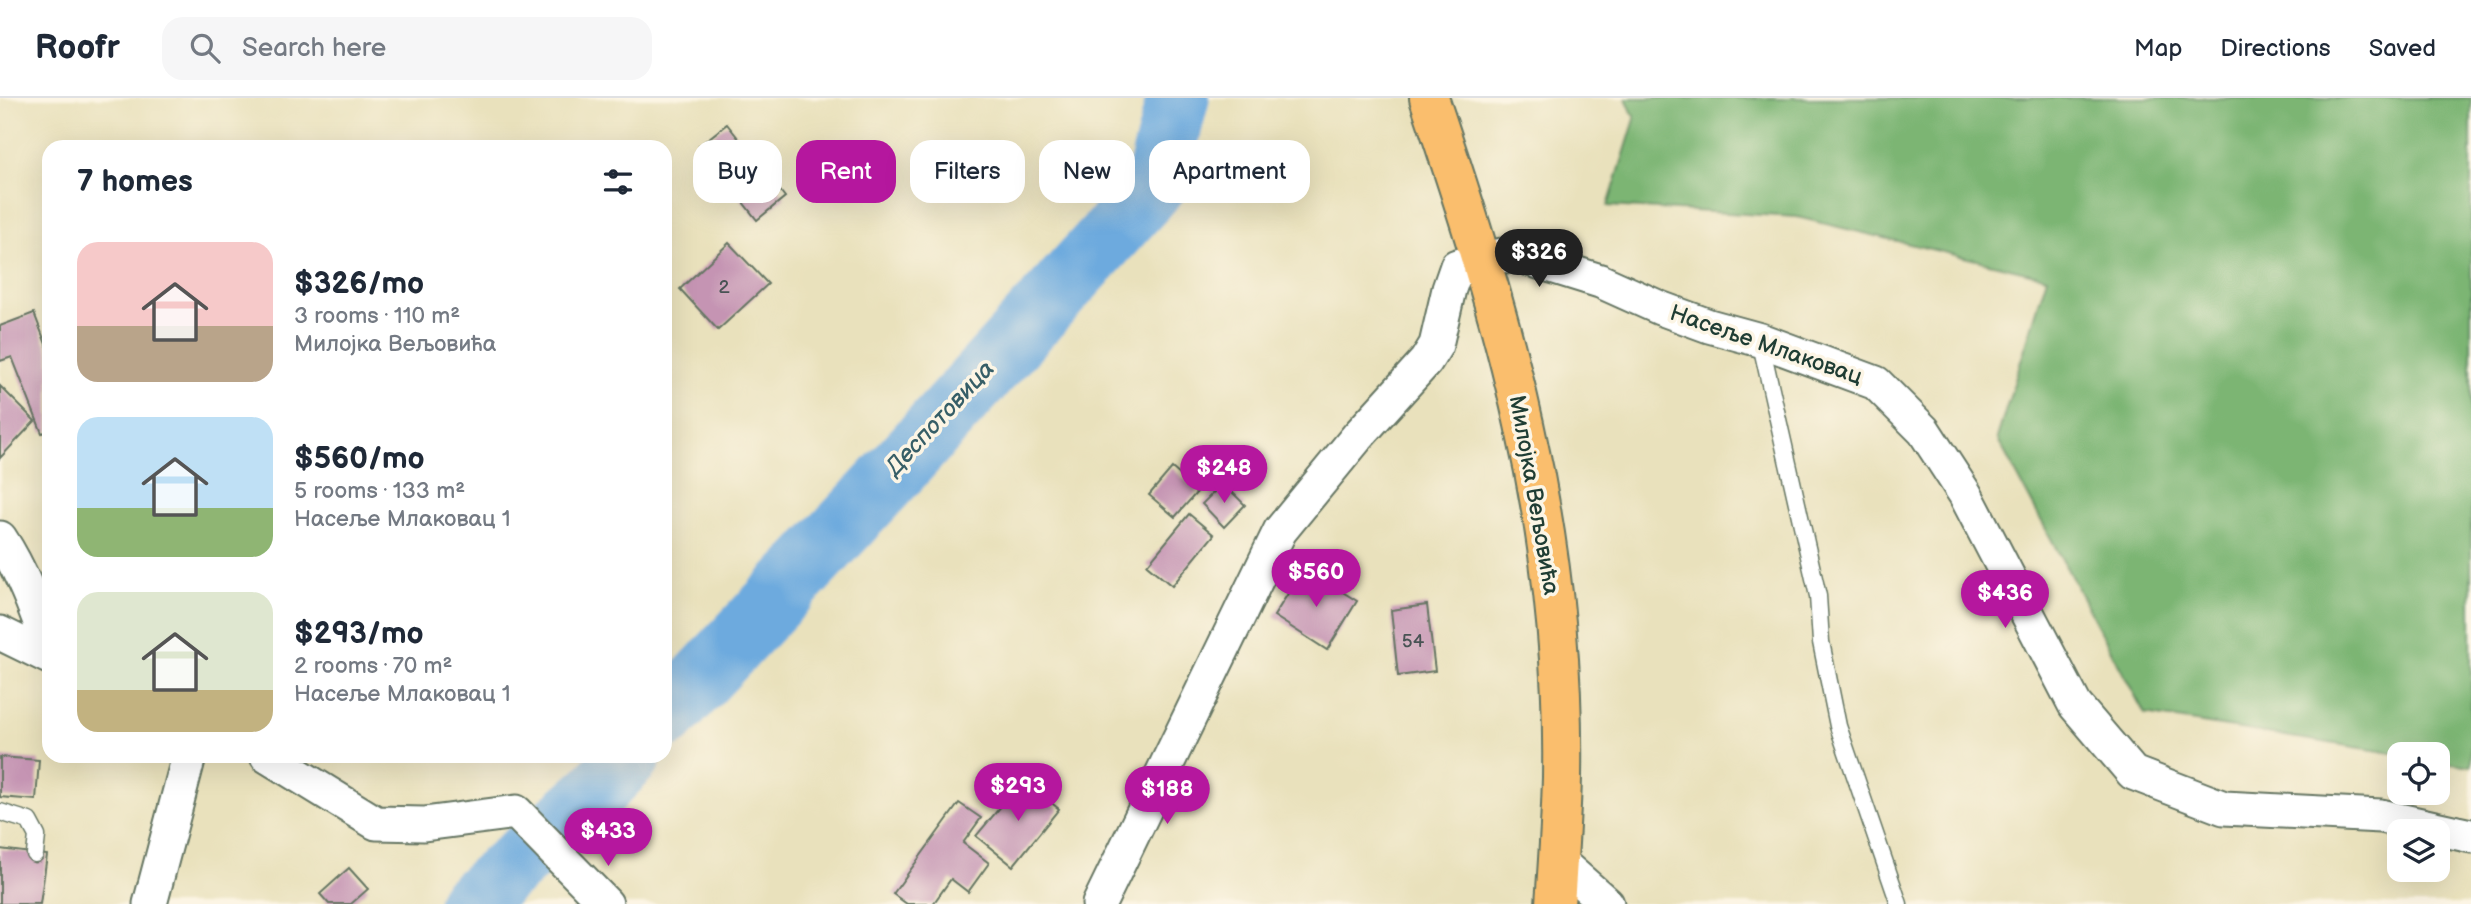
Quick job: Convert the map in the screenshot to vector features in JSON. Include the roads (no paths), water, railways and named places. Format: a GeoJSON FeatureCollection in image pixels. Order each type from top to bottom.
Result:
{"type":"FeatureCollection","features":[{"type":"Feature","properties":{"kind":"main road","name":"Милојка Вељовића"},"geometry":{"type":"LineString","coordinates":[[1429,98],[1494,305],[1525,425],[1545,545],[1559,689],[1562,775],[1555,904]]}},
{"type":"Feature","properties":{"kind":"street","name":"Насеље Млаковац"},"geometry":{"type":"LineString","coordinates":[[1480,260],[1502,255],[1523,257],[1600,281],[1672,313],[1760,340],[1876,383],[1924,431],[1965,494],[2075,705],[2133,773],[2224,808],[2381,816],[2471,836]]}},
{"type":"Feature","properties":{"kind":"street"},"geometry":{"type":"LineString","coordinates":[[1099,904],[1280,531],[1358,436],[1426,361],[1436,345],[1457,267],[1480,260]]}},
{"type":"Feature","properties":{"kind":"street"},"geometry":{"type":"LineString","coordinates":[[0,538],[16,566],[42,627]]}},
{"type":"Feature","properties":{"kind":"street"},"geometry":{"type":"LineString","coordinates":[[5,638],[42,654]]}},
{"type":"Feature","properties":{"kind":"street"},"geometry":{"type":"LineString","coordinates":[[150,904],[188,763]]}},
{"type":"Feature","properties":{"kind":"street"},"geometry":{"type":"LineString","coordinates":[[278,763],[376,823],[424,824],[516,812],[606,904]]}},
{"type":"Feature","properties":{"kind":"street"},"geometry":{"type":"LineString","coordinates":[[1558,861],[1607,904]]}},
{"type":"Feature","properties":{"kind":"lane"},"geometry":{"type":"LineString","coordinates":[[1760,340],[1818,596],[1821,642],[1838,726],[1899,904]]}},
{"type":"Feature","properties":{"kind":"lane"},"geometry":{"type":"LineString","coordinates":[[0,812],[29,821],[37,836],[35,854]]}},
{"type":"Feature","properties":{"kind":"waterway","name":"Деспотовица"},"geometry":{"type":"LineString","coordinates":[[672,711],[884,484],[1156,184],[1178,98]]}},
{"type":"Feature","properties":{"kind":"waterway","name":"Деспотовица"},"geometry":{"type":"LineString","coordinates":[[469,904],[597,791],[623,763]]}}]}
